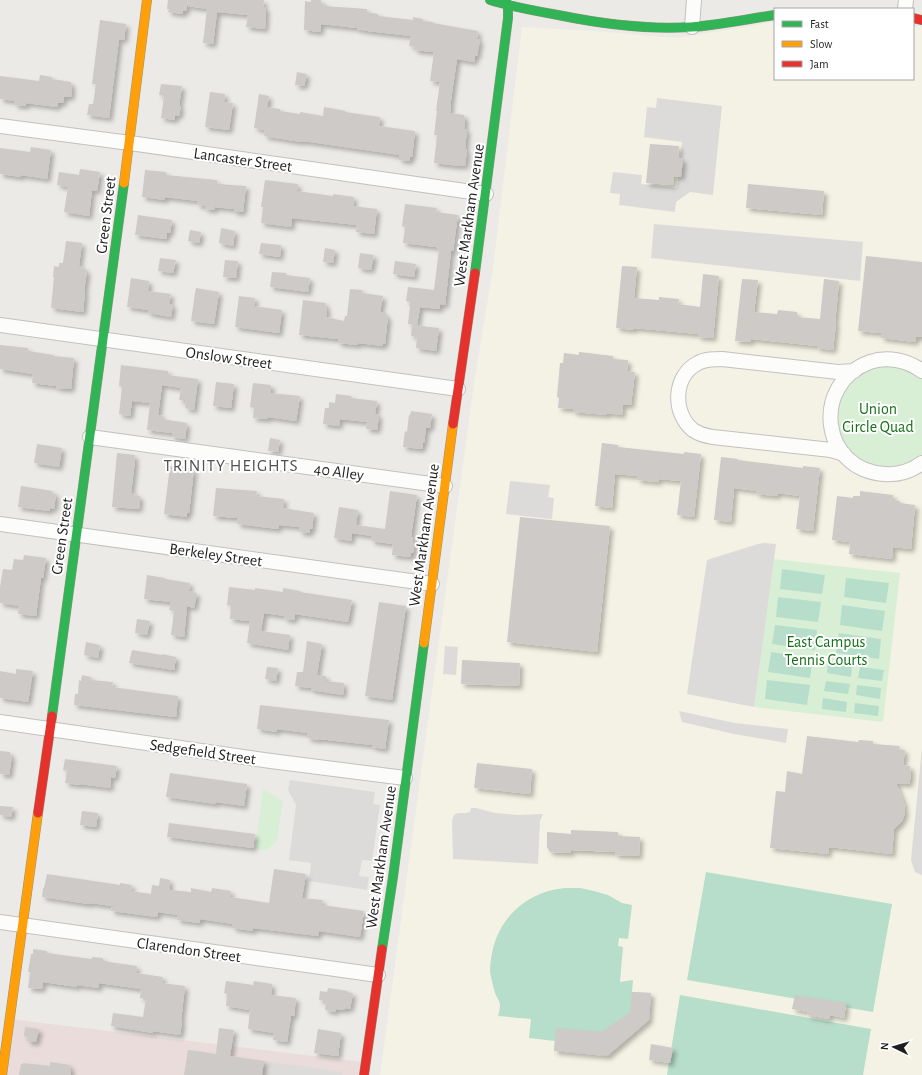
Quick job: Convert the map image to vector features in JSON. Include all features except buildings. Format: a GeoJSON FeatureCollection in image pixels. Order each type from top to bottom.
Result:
{"type":"FeatureCollection","features":[{"type":"Feature","properties":{"kind":"street","name":"Green Street"},"geometry":{"type":"LineString","coordinates":[[2,1075],[24,925],[130,143],[147,0]]}},
{"type":"Feature","properties":{"kind":"street"},"geometry":{"type":"LineString","coordinates":[[490,0],[507,3],[531,11],[607,23],[667,28],[729,23],[774,15]]}},
{"type":"Feature","properties":{"kind":"street"},"geometry":{"type":"LineString","coordinates":[[692,27],[694,0]]}},
{"type":"Feature","properties":{"kind":"street","name":"West Markham Avenue"},"geometry":{"type":"LineString","coordinates":[[364,1075],[393,877],[458,389],[473,292],[508,18],[507,3]]}},
{"type":"Feature","properties":{"kind":"street","name":"Lancaster Street"},"geometry":{"type":"LineString","coordinates":[[0,126],[486,194]]}},
{"type":"Feature","properties":{"kind":"street","name":"Onslow Street"},"geometry":{"type":"LineString","coordinates":[[0,325],[458,389]]}},
{"type":"Feature","properties":{"kind":"street"},"geometry":{"type":"LineString","coordinates":[[844,454],[831,450],[702,435],[687,424],[681,415],[678,407],[677,395],[681,381],[687,372],[700,362],[709,360],[722,359],[838,372],[854,370]]}},
{"type":"Feature","properties":{"kind":"street"},"geometry":{"type":"LineString","coordinates":[[922,371],[908,363],[890,359],[862,365],[854,370],[842,382],[836,391],[831,405],[830,414],[830,424],[839,448],[858,466],[865,470],[879,474],[898,474],[922,463]]}},
{"type":"Feature","properties":{"kind":"street","name":"40 Alley"},"geometry":{"type":"LineString","coordinates":[[90,437],[446,486]]}},
{"type":"Feature","properties":{"kind":"street","name":"Berkeley Street"},"geometry":{"type":"LineString","coordinates":[[0,524],[432,584]]}},
{"type":"Feature","properties":{"kind":"street","name":"Sedgefield Street"},"geometry":{"type":"LineString","coordinates":[[0,722],[271,761],[406,778]]}},
{"type":"Feature","properties":{"kind":"street","name":"Clarendon Street"},"geometry":{"type":"LineString","coordinates":[[0,922],[378,975]]}},
{"type":"Feature","properties":{"kind":"shaded area"},"geometry":{"type":"Polygon","coordinates":[[[774,22],[774,80],[914,80],[914,26],[922,27],[922,1075],[380,1075],[474,383],[493,268],[522,27],[595,31],[676,38],[774,22]]]}},
{"type":"Feature","properties":{"kind":"shaded area"},"geometry":{"type":"Polygon","coordinates":[[[657,98],[722,106],[713,195],[690,192],[676,202],[675,212],[619,205],[620,194],[610,193],[613,172],[642,175],[641,184],[677,188],[682,142],[644,137],[647,107],[656,108],[657,98]]]}},
{"type":"Feature","properties":{"kind":"shaded area"},"geometry":{"type":"Polygon","coordinates":[[[654,224],[863,242],[860,281],[651,258],[654,224]]]}},
{"type":"Feature","properties":{"kind":"shaded area"},"geometry":{"type":"Polygon","coordinates":[[[510,481],[550,485],[548,497],[554,498],[552,519],[506,514],[510,481]]]}},
{"type":"Feature","properties":{"kind":"shaded area"},"geometry":{"type":"Polygon","coordinates":[[[764,543],[776,544],[754,707],[687,694],[707,560],[764,543]]]}},
{"type":"Feature","properties":{"kind":"shaded area"},"geometry":{"type":"Polygon","coordinates":[[[445,646],[458,647],[456,675],[443,674],[445,646]]]}},
{"type":"Feature","properties":{"kind":"shaded area"},"geometry":{"type":"Polygon","coordinates":[[[679,711],[735,723],[788,729],[786,743],[734,734],[682,722],[679,711]]]}},
{"type":"Feature","properties":{"kind":"shaded area"},"geometry":{"type":"Polygon","coordinates":[[[922,747],[922,875],[915,872],[911,860],[922,747]]]}},
{"type":"Feature","properties":{"kind":"shaded area"},"geometry":{"type":"Polygon","coordinates":[[[290,780],[375,792],[373,804],[380,805],[372,861],[362,860],[359,876],[369,877],[367,890],[309,881],[311,863],[289,860],[296,805],[288,790],[290,780]]]}},
{"type":"Feature","properties":{"kind":"shaded area"},"geometry":{"type":"Polygon","coordinates":[[[471,808],[495,813],[518,815],[543,814],[540,821],[538,864],[453,859],[452,821],[454,815],[458,813],[470,812],[471,808]]]}},
{"type":"Feature","properties":{"kind":"shaded area"},"geometry":{"type":"Polygon","coordinates":[[[9,1019],[370,1063],[369,1075],[1,1075],[9,1019]]]}},
{"type":"Feature","properties":{"kind":"shaded area"},"geometry":{"type":"Polygon","coordinates":[[[264,1061],[343,1072],[342,1075],[262,1075],[264,1061]]]}},
{"type":"Feature","properties":{"kind":"green space","name":"Union Circle Quad"},"geometry":{"type":"Polygon","coordinates":[[[897,365],[922,379],[922,455],[903,467],[873,468],[846,451],[834,423],[844,385],[872,366],[897,365]]]}},
{"type":"Feature","properties":{"kind":"green space","name":"East Campus Tennis Courts"},"geometry":{"type":"Polygon","coordinates":[[[773,559],[900,573],[883,722],[754,707],[773,559]]]}},
{"type":"Feature","properties":{"kind":"green space"},"geometry":{"type":"Polygon","coordinates":[[[782,569],[825,575],[822,594],[780,589],[782,569]]]}},
{"type":"Feature","properties":{"kind":"green space"},"geometry":{"type":"Polygon","coordinates":[[[846,578],[889,583],[886,603],[844,597],[846,578]]]}},
{"type":"Feature","properties":{"kind":"green space"},"geometry":{"type":"Polygon","coordinates":[[[778,597],[821,602],[818,622],[776,617],[778,597]]]}},
{"type":"Feature","properties":{"kind":"green space"},"geometry":{"type":"Polygon","coordinates":[[[842,605],[885,611],[882,631],[840,625],[842,605]]]}},
{"type":"Feature","properties":{"kind":"green space"},"geometry":{"type":"Polygon","coordinates":[[[775,625],[817,630],[815,650],[772,644],[775,625]]]}},
{"type":"Feature","properties":{"kind":"green space"},"geometry":{"type":"Polygon","coordinates":[[[839,633],[881,639],[879,659],[836,653],[839,633]]]}},
{"type":"Feature","properties":{"kind":"green space"},"geometry":{"type":"Polygon","coordinates":[[[771,652],[813,658],[810,678],[768,672],[771,652]]]}},
{"type":"Feature","properties":{"kind":"green space"},"geometry":{"type":"Polygon","coordinates":[[[828,663],[852,666],[851,677],[827,673],[828,663]]]}},
{"type":"Feature","properties":{"kind":"green space"},"geometry":{"type":"Polygon","coordinates":[[[860,667],[884,670],[882,681],[858,678],[860,667]]]}},
{"type":"Feature","properties":{"kind":"green space"},"geometry":{"type":"Polygon","coordinates":[[[767,680],[810,685],[807,705],[765,699],[767,680]]]}},
{"type":"Feature","properties":{"kind":"green space"},"geometry":{"type":"Polygon","coordinates":[[[826,681],[850,684],[848,694],[824,691],[826,681]]]}},
{"type":"Feature","properties":{"kind":"green space"},"geometry":{"type":"Polygon","coordinates":[[[857,685],[881,688],[880,699],[856,695],[857,685]]]}},
{"type":"Feature","properties":{"kind":"green space"},"geometry":{"type":"Polygon","coordinates":[[[823,698],[847,702],[846,712],[822,709],[823,698]]]}},
{"type":"Feature","properties":{"kind":"green space"},"geometry":{"type":"Polygon","coordinates":[[[855,703],[879,706],[878,716],[854,713],[855,703]]]}},
{"type":"Feature","properties":{"kind":"green space"},"geometry":{"type":"Polygon","coordinates":[[[263,789],[283,801],[277,841],[267,850],[255,849],[263,789]]]}},
{"type":"Feature","properties":{"kind":"green space"},"geometry":{"type":"Polygon","coordinates":[[[706,872],[892,904],[873,1012],[687,980],[706,872]]]}},
{"type":"Feature","properties":{"kind":"green space"},"geometry":{"type":"Polygon","coordinates":[[[565,888],[580,888],[594,891],[608,895],[622,903],[632,905],[628,939],[619,938],[618,946],[623,947],[620,982],[633,980],[632,992],[651,993],[649,1020],[607,1056],[554,1051],[555,1041],[529,1038],[531,1019],[498,1016],[500,1004],[495,993],[490,969],[492,953],[501,928],[509,917],[528,900],[539,894],[565,888]]]}},
{"type":"Feature","properties":{"kind":"green space"},"geometry":{"type":"Polygon","coordinates":[[[680,995],[871,1029],[863,1075],[667,1075],[680,995]]]}},
{"type":"Feature","properties":{"kind":"traffic: fast"},"geometry":{"type":"LineString","coordinates":[[490,0],[524,9],[608,24],[657,28],[702,26],[774,15]]}},
{"type":"Feature","properties":{"kind":"traffic: fast"},"geometry":{"type":"LineString","coordinates":[[475,273],[508,18],[508,6],[506,0]]}},
{"type":"Feature","properties":{"kind":"traffic: fast"},"geometry":{"type":"LineString","coordinates":[[52,716],[124,183]]}},
{"type":"Feature","properties":{"kind":"traffic: fast"},"geometry":{"type":"LineString","coordinates":[[382,949],[424,643]]}},
{"type":"Feature","properties":{"kind":"traffic: slow"},"geometry":{"type":"LineString","coordinates":[[124,183],[147,0]]}},
{"type":"Feature","properties":{"kind":"traffic: slow"},"geometry":{"type":"LineString","coordinates":[[424,643],[453,424]]}},
{"type":"Feature","properties":{"kind":"traffic: slow"},"geometry":{"type":"LineString","coordinates":[[2,1075],[38,813]]}},
{"type":"Feature","properties":{"kind":"traffic: jam"},"geometry":{"type":"LineString","coordinates":[[914,18],[922,20]]}},
{"type":"Feature","properties":{"kind":"traffic: jam"},"geometry":{"type":"LineString","coordinates":[[453,424],[475,273]]}},
{"type":"Feature","properties":{"kind":"traffic: jam"},"geometry":{"type":"LineString","coordinates":[[38,813],[52,716]]}},
{"type":"Feature","properties":{"kind":"traffic: jam"},"geometry":{"type":"LineString","coordinates":[[364,1075],[382,949]]}},
{"type":"Feature","properties":{"kind":"district","name":"TRINITY HEIGHTS"},"geometry":{"type":"Point","coordinates":[231,465]}}]}
